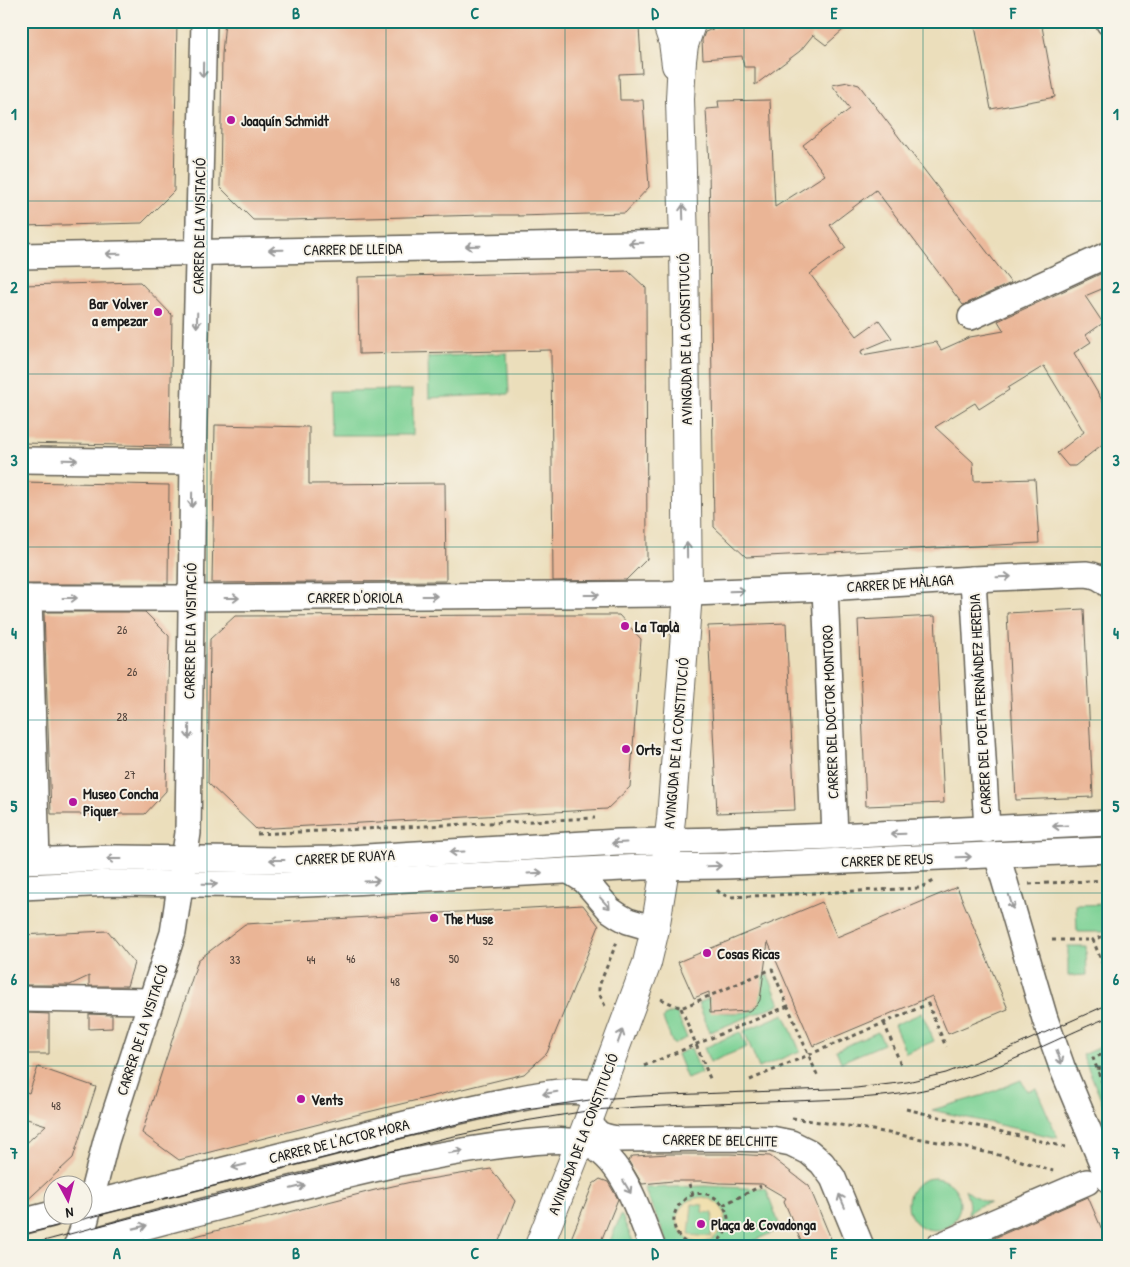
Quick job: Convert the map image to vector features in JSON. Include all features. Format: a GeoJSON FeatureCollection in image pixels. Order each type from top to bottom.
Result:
{"type":"FeatureCollection","features":[{"type":"Feature","properties":{"kind":"main road"},"geometry":{"type":"LineString","coordinates":[[666,21],[673,42],[680,99]]}},
{"type":"Feature","properties":{"kind":"main road"},"geometry":{"type":"LineString","coordinates":[[680,99],[683,53],[692,21]]}},
{"type":"Feature","properties":{"kind":"main road","name":"AVINGUDA DE LA CONSTITUCIÓ"},"geometry":{"type":"LineString","coordinates":[[539,1246],[585,1132],[647,963],[655,929],[671,819],[688,593],[684,243],[680,99]]}},
{"type":"Feature","properties":{"kind":"street","name":"CARRER DE LA VISITACIÓ"},"geometry":{"type":"LineString","coordinates":[[81,1229],[106,1141],[173,933],[188,833],[193,462],[204,21]]}},
{"type":"Feature","properties":{"kind":"street","name":"CARRER DE LLEIDA"},"geometry":{"type":"LineString","coordinates":[[21,256],[684,243]]}},
{"type":"Feature","properties":{"kind":"street"},"geometry":{"type":"LineString","coordinates":[[971,317],[1109,254]]}},
{"type":"Feature","properties":{"kind":"street"},"geometry":{"type":"LineString","coordinates":[[21,460],[193,462]]}},
{"type":"Feature","properties":{"kind":"street","name":"CARRER DE MÀLAGA"},"geometry":{"type":"LineString","coordinates":[[688,593],[825,588],[1086,574],[1096,575],[1109,586]]}},
{"type":"Feature","properties":{"kind":"street","name":"CARRER DEL POETA FERNÁNDEZ HEREDIA"},"geometry":{"type":"LineString","coordinates":[[973,579],[987,830]]}},
{"type":"Feature","properties":{"kind":"street","name":"CARRER DEL DOCTOR MONTORO"},"geometry":{"type":"LineString","coordinates":[[825,588],[835,836]]}},
{"type":"Feature","properties":{"kind":"street","name":"CARRER D'ORIOLA"},"geometry":{"type":"LineString","coordinates":[[25,598],[688,593]]}},
{"type":"Feature","properties":{"kind":"street"},"geometry":{"type":"LineString","coordinates":[[25,598],[29,861]]}},
{"type":"Feature","properties":{"kind":"street","name":"CARRER DE REUS"},"geometry":{"type":"LineString","coordinates":[[666,854],[724,840],[1109,824]]}},
{"type":"Feature","properties":{"kind":"street","name":"CARRER DE RUAYA"},"geometry":{"type":"LineString","coordinates":[[29,861],[116,858],[334,859],[608,843],[666,854]]}},
{"type":"Feature","properties":{"kind":"street","name":"CARRER DE REUS"},"geometry":{"type":"LineString","coordinates":[[666,854],[997,855],[1109,850]]}},
{"type":"Feature","properties":{"kind":"street","name":"CARRER DE RUAYA"},"geometry":{"type":"LineString","coordinates":[[21,887],[112,883],[306,884],[569,871],[642,867],[666,854]]}},
{"type":"Feature","properties":{"kind":"street"},"geometry":{"type":"LineString","coordinates":[[939,1246],[1098,1181],[1045,1019],[997,855]]}},
{"type":"Feature","properties":{"kind":"street"},"geometry":{"type":"LineString","coordinates":[[569,871],[585,881],[610,910],[628,921],[655,929]]}},
{"type":"Feature","properties":{"kind":"street"},"geometry":{"type":"LineString","coordinates":[[21,999],[151,1001]]}},
{"type":"Feature","properties":{"kind":"street","name":"CARRER DE L'ACTOR MORA"},"geometry":{"type":"LineString","coordinates":[[81,1229],[354,1137],[475,1107],[522,1098],[562,1092],[598,1094]]}},
{"type":"Feature","properties":{"kind":"street"},"geometry":{"type":"LineString","coordinates":[[81,1229],[128,1230],[347,1175],[443,1154],[512,1144],[558,1140],[585,1132],[592,1146],[601,1152],[614,1150],[619,1173],[634,1199],[652,1246]]}},
{"type":"Feature","properties":{"kind":"street","name":"CARRER DE BELCHITE"},"geometry":{"type":"LineString","coordinates":[[614,1150],[724,1138],[771,1139],[791,1143],[809,1152],[822,1163],[832,1178],[861,1246]]}},
{"type":"Feature","properties":{"kind":"street"},"geometry":{"type":"LineString","coordinates":[[21,1222],[42,1217]]}},
{"type":"Feature","properties":{"kind":"path"},"geometry":{"type":"LineString","coordinates":[[256,834],[598,818]]}},
{"type":"Feature","properties":{"kind":"path"},"geometry":{"type":"LineString","coordinates":[[1022,884],[1109,880]]}},
{"type":"Feature","properties":{"kind":"path"},"geometry":{"type":"LineString","coordinates":[[716,886],[718,892],[731,897],[920,888]]}},
{"type":"Feature","properties":{"kind":"path"},"geometry":{"type":"LineString","coordinates":[[1052,940],[1093,940],[1109,934]]}},
{"type":"Feature","properties":{"kind":"path"},"geometry":{"type":"LineString","coordinates":[[606,1014],[605,1006],[599,993],[599,986],[618,938]]}},
{"type":"Feature","properties":{"kind":"path"},"geometry":{"type":"LineString","coordinates":[[1093,940],[1109,980]]}},
{"type":"Feature","properties":{"kind":"path"},"geometry":{"type":"LineString","coordinates":[[682,1008],[772,969],[818,1076]]}},
{"type":"Feature","properties":{"kind":"path"},"geometry":{"type":"LineString","coordinates":[[661,999],[682,1008],[711,1081]]}},
{"type":"Feature","properties":{"kind":"path"},"geometry":{"type":"LineString","coordinates":[[750,1080],[928,1004],[946,1047]]}},
{"type":"Feature","properties":{"kind":"path"},"geometry":{"type":"LineString","coordinates":[[644,1066],[788,1006]]}},
{"type":"Feature","properties":{"kind":"path"},"geometry":{"type":"LineString","coordinates":[[884,1023],[901,1065]]}},
{"type":"Feature","properties":{"kind":"path"},"geometry":{"type":"LineString","coordinates":[[1109,1052],[1093,1058],[1109,1100]]}},
{"type":"Feature","properties":{"kind":"path"},"geometry":{"type":"LineString","coordinates":[[1097,1068],[1109,1070]]}},
{"type":"Feature","properties":{"kind":"path"},"geometry":{"type":"LineString","coordinates":[[1102,1083],[1109,1084]]}},
{"type":"Feature","properties":{"kind":"path"},"geometry":{"type":"LineString","coordinates":[[906,1109],[1065,1147]]}},
{"type":"Feature","properties":{"kind":"path"},"geometry":{"type":"LineString","coordinates":[[798,1118],[861,1128],[1012,1158],[1098,1181]]}},
{"type":"Feature","properties":{"kind":"path"},"geometry":{"type":"LineString","coordinates":[[689,1184],[693,1195]]}},
{"type":"Feature","properties":{"kind":"path"},"geometry":{"type":"LineString","coordinates":[[723,1205],[761,1186]]}},
{"type":"Feature","properties":{"kind":"path"},"geometry":{"type":"LineString","coordinates":[[692,1246],[686,1244],[675,1230],[675,1213],[685,1199],[693,1195],[702,1194],[719,1200],[728,1216],[728,1225],[725,1233],[712,1246]]}},
{"type":"Feature","properties":{"kind":"green space"},"geometry":{"type":"Polygon","coordinates":[[[507,353],[509,394],[429,398],[428,357],[507,353]]]}},
{"type":"Feature","properties":{"kind":"green space"},"geometry":{"type":"Polygon","coordinates":[[[413,390],[413,435],[332,435],[331,391],[413,390]]]}},
{"type":"Feature","properties":{"kind":"green space"},"geometry":{"type":"Polygon","coordinates":[[[1109,904],[1109,932],[1077,932],[1076,905],[1109,904]]]}},
{"type":"Feature","properties":{"kind":"green space"},"geometry":{"type":"Polygon","coordinates":[[[1068,946],[1086,946],[1087,975],[1068,976],[1068,946]]]}},
{"type":"Feature","properties":{"kind":"green space"},"geometry":{"type":"Polygon","coordinates":[[[768,975],[780,1004],[710,1032],[698,1003],[768,975]],[[760,1000],[710,1012],[748,1012],[760,1000]]]}},
{"type":"Feature","properties":{"kind":"green space"},"geometry":{"type":"Polygon","coordinates":[[[676,1011],[687,1038],[673,1044],[663,1019],[664,1016],[676,1011]]]}},
{"type":"Feature","properties":{"kind":"green space"},"geometry":{"type":"Polygon","coordinates":[[[922,1013],[934,1041],[906,1053],[894,1025],[922,1013]]]}},
{"type":"Feature","properties":{"kind":"green space"},"geometry":{"type":"Polygon","coordinates":[[[784,1014],[800,1051],[759,1068],[744,1031],[784,1014]]]}},
{"type":"Feature","properties":{"kind":"green space"},"geometry":{"type":"Polygon","coordinates":[[[740,1032],[747,1047],[710,1062],[704,1048],[740,1032]]]}},
{"type":"Feature","properties":{"kind":"green space"},"geometry":{"type":"Polygon","coordinates":[[[878,1032],[884,1044],[841,1062],[836,1050],[878,1032]]]}},
{"type":"Feature","properties":{"kind":"green space"},"geometry":{"type":"Polygon","coordinates":[[[1109,1043],[1109,1118],[1082,1055],[1109,1043]]]}},
{"type":"Feature","properties":{"kind":"green space"},"geometry":{"type":"Polygon","coordinates":[[[691,1048],[701,1073],[687,1079],[677,1054],[691,1048]]]}},
{"type":"Feature","properties":{"kind":"green space"},"geometry":{"type":"Polygon","coordinates":[[[1021,1080],[1027,1091],[1036,1088],[1058,1138],[932,1110],[984,1095],[1021,1080]]]}},
{"type":"Feature","properties":{"kind":"green space"},"geometry":{"type":"Polygon","coordinates":[[[934,1178],[948,1182],[956,1190],[960,1204],[956,1218],[948,1226],[934,1230],[920,1226],[912,1218],[908,1204],[912,1190],[920,1182],[934,1178]]]}},
{"type":"Feature","properties":{"kind":"green space"},"geometry":{"type":"Polygon","coordinates":[[[705,1186],[766,1189],[781,1229],[741,1246],[669,1246],[644,1188],[705,1186]]]}},
{"type":"Feature","properties":{"kind":"green space"},"geometry":{"type":"Polygon","coordinates":[[[965,1189],[983,1201],[990,1203],[978,1207],[968,1214],[969,1208],[965,1189]]]}},
{"type":"Feature","properties":{"kind":"green space"},"geometry":{"type":"Polygon","coordinates":[[[622,1216],[635,1246],[608,1246],[622,1216]]]}},
{"type":"Feature","properties":{"kind":"sand"},"geometry":{"type":"Polygon","coordinates":[[[703,1197],[718,1204],[724,1213],[724,1223],[719,1232],[711,1239],[701,1243],[690,1240],[681,1231],[677,1218],[685,1203],[703,1197]],[[692,1204],[689,1235],[711,1237],[713,1213],[702,1212],[703,1205],[692,1204]]]}},
{"type":"Feature","properties":{"kind":"building"},"geometry":{"type":"Polygon","coordinates":[[[21,21],[177,21],[174,191],[142,223],[21,226],[21,21]]]}},
{"type":"Feature","properties":{"kind":"building"},"geometry":{"type":"Polygon","coordinates":[[[225,21],[622,21],[639,27],[642,73],[619,74],[620,100],[643,100],[649,187],[625,213],[253,220],[220,187],[222,54],[225,21]]]}},
{"type":"Feature","properties":{"kind":"building"},"geometry":{"type":"Polygon","coordinates":[[[733,21],[853,21],[826,45],[813,35],[800,51],[755,85],[755,67],[744,67],[742,56],[703,59],[702,40],[705,32],[733,21]]]}},
{"type":"Feature","properties":{"kind":"building"},"geometry":{"type":"Polygon","coordinates":[[[974,21],[1041,21],[1055,97],[991,109],[974,21]]]}},
{"type":"Feature","properties":{"kind":"building"},"geometry":{"type":"Polygon","coordinates":[[[848,82],[859,85],[1011,283],[963,305],[876,190],[830,225],[846,248],[810,274],[857,336],[879,320],[892,338],[861,351],[862,355],[936,342],[941,350],[970,337],[1004,331],[998,321],[1109,270],[1109,286],[1085,296],[1103,323],[1086,335],[1091,342],[1074,353],[1109,412],[1109,439],[1075,466],[1068,466],[1057,453],[1084,432],[1044,366],[1008,388],[1009,390],[979,409],[975,403],[935,427],[973,462],[974,481],[1035,479],[1039,543],[746,557],[714,527],[709,164],[706,109],[719,108],[718,101],[770,100],[775,207],[825,175],[803,145],[850,109],[832,85],[848,82]]]}},
{"type":"Feature","properties":{"kind":"building"},"geometry":{"type":"Polygon","coordinates":[[[628,271],[646,288],[647,559],[626,580],[553,581],[551,350],[359,354],[358,277],[628,271]]]}},
{"type":"Feature","properties":{"kind":"building"},"geometry":{"type":"Polygon","coordinates":[[[140,282],[172,315],[170,446],[21,443],[21,285],[140,282]]]}},
{"type":"Feature","properties":{"kind":"building"},"geometry":{"type":"Polygon","coordinates":[[[215,425],[309,427],[309,484],[445,483],[446,581],[212,583],[215,425]]]}},
{"type":"Feature","properties":{"kind":"building"},"geometry":{"type":"Polygon","coordinates":[[[21,482],[169,485],[168,584],[21,584],[21,482]]]}},
{"type":"Feature","properties":{"kind":"building"},"geometry":{"type":"Polygon","coordinates":[[[1084,609],[1093,797],[1016,800],[1007,613],[1084,609]]]}},
{"type":"Feature","properties":{"kind":"building"},"geometry":{"type":"Polygon","coordinates":[[[44,612],[145,612],[169,636],[166,791],[145,814],[51,814],[44,612]]]}},
{"type":"Feature","properties":{"kind":"building"},"geometry":{"type":"Polygon","coordinates":[[[619,615],[641,639],[630,787],[607,809],[256,829],[208,783],[210,639],[235,616],[619,615]]]}},
{"type":"Feature","properties":{"kind":"building"},"geometry":{"type":"Polygon","coordinates":[[[935,616],[944,803],[866,806],[858,620],[935,616]]]}},
{"type":"Feature","properties":{"kind":"building"},"geometry":{"type":"Polygon","coordinates":[[[786,623],[795,810],[717,813],[708,626],[786,623]]]}},
{"type":"Feature","properties":{"kind":"building"},"geometry":{"type":"Polygon","coordinates":[[[957,887],[1008,1009],[948,1034],[932,996],[813,1046],[768,942],[760,1000],[749,1011],[710,1013],[709,992],[694,998],[678,962],[822,902],[837,937],[957,887]]]}},
{"type":"Feature","properties":{"kind":"building"},"geometry":{"type":"Polygon","coordinates":[[[583,905],[599,926],[547,1053],[524,1074],[179,1160],[142,1133],[198,960],[245,924],[583,905]]]}},
{"type":"Feature","properties":{"kind":"building"},"geometry":{"type":"Polygon","coordinates":[[[108,931],[134,963],[127,986],[89,986],[89,976],[70,985],[21,985],[21,935],[108,931]]]}},
{"type":"Feature","properties":{"kind":"building"},"geometry":{"type":"Polygon","coordinates":[[[26,1013],[49,1014],[49,1054],[26,1054],[26,1013]]]}},
{"type":"Feature","properties":{"kind":"building"},"geometry":{"type":"Polygon","coordinates":[[[89,1014],[112,1015],[112,1028],[89,1029],[89,1014]]]}},
{"type":"Feature","properties":{"kind":"building"},"geometry":{"type":"Polygon","coordinates":[[[38,1067],[96,1087],[73,1158],[56,1174],[42,1174],[42,1187],[21,1206],[21,1148],[46,1125],[21,1117],[21,1090],[29,1093],[38,1067]]]}},
{"type":"Feature","properties":{"kind":"building"},"geometry":{"type":"Polygon","coordinates":[[[669,1154],[770,1156],[809,1186],[834,1246],[803,1246],[784,1201],[786,1198],[762,1184],[673,1181],[642,1184],[628,1160],[633,1156],[669,1154]]]}},
{"type":"Feature","properties":{"kind":"building"},"geometry":{"type":"Polygon","coordinates":[[[491,1169],[515,1201],[497,1246],[181,1246],[180,1240],[375,1190],[491,1169]]]}},
{"type":"Feature","properties":{"kind":"building"},"geometry":{"type":"Polygon","coordinates":[[[600,1179],[608,1182],[618,1199],[599,1246],[568,1246],[593,1184],[600,1179]]]}},
{"type":"Feature","properties":{"kind":"building"},"geometry":{"type":"Polygon","coordinates":[[[1088,1197],[1109,1246],[976,1246],[1088,1197]]]}},
{"type":"Feature","properties":{"kind":"tram line"},"geometry":{"type":"LineString","coordinates":[[21,1235],[461,1123],[526,1109],[597,1099],[856,1088],[907,1082],[946,1073],[1006,1050],[1109,1004]]}},
{"type":"Feature","properties":{"kind":"tram line"},"geometry":{"type":"LineString","coordinates":[[25,1246],[445,1138],[525,1121],[593,1110],[845,1099],[889,1095],[932,1088],[978,1074],[1109,1017]]}},
{"type":"Feature","properties":{"kind":"place","name":"Joaquín Schmidt"},"geometry":{"type":"Point","coordinates":[231,120]}},
{"type":"Feature","properties":{"kind":"place","name":"Bar Volver a empezar"},"geometry":{"type":"Point","coordinates":[158,312]}},
{"type":"Feature","properties":{"kind":"place","name":"La Taplà"},"geometry":{"type":"Point","coordinates":[625,626]}},
{"type":"Feature","properties":{"kind":"place","name":"Orts"},"geometry":{"type":"Point","coordinates":[626,749]}},
{"type":"Feature","properties":{"kind":"place","name":"Museo Concha Piquer"},"geometry":{"type":"Point","coordinates":[73,802]}},
{"type":"Feature","properties":{"kind":"place","name":"The Muse"},"geometry":{"type":"Point","coordinates":[434,918]}},
{"type":"Feature","properties":{"kind":"place","name":"Cosas Ricas"},"geometry":{"type":"Point","coordinates":[707,953]}},
{"type":"Feature","properties":{"kind":"place","name":"Vents"},"geometry":{"type":"Point","coordinates":[301,1099]}},
{"type":"Feature","properties":{"kind":"place","name":"Plaça de Covadonga"},"geometry":{"type":"Point","coordinates":[701,1224]}}]}
